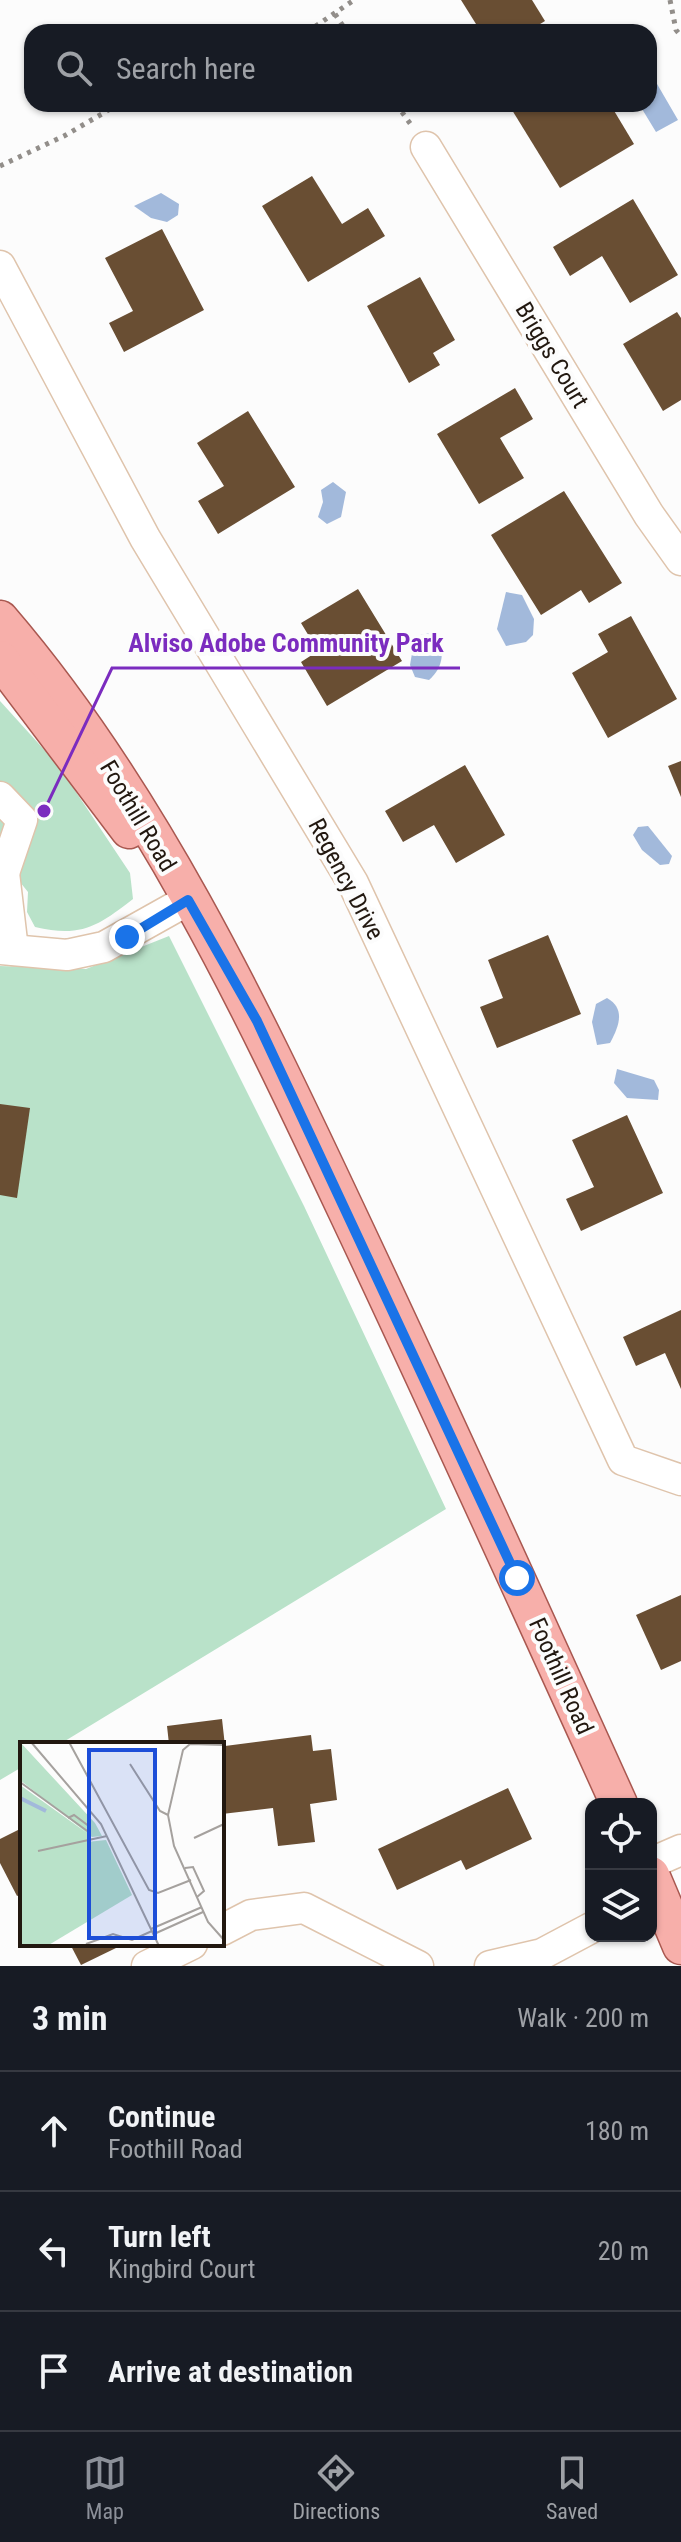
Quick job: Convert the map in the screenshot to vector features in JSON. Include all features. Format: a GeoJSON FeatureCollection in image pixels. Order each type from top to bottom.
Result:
{"type":"FeatureCollection","features":[{"type":"Feature","properties":{"kind":"main road","name":"Foothill Road"},"geometry":{"type":"LineString","coordinates":[[0,619],[118,778],[257,1021],[459,1450],[616,1798]]}},
{"type":"Feature","properties":{"kind":"main road","name":"Foothill Road"},"geometry":{"type":"LineString","coordinates":[[0,659],[97,791],[188,900]]}},
{"type":"Feature","properties":{"kind":"street","name":"Briggs Court"},"geometry":{"type":"LineString","coordinates":[[426,147],[649,515],[681,560]]}},
{"type":"Feature","properties":{"kind":"street","name":"Regency Drive"},"geometry":{"type":"LineString","coordinates":[[0,266],[145,538],[353,883],[623,1460],[681,1480]]}},
{"type":"Feature","properties":{"kind":"street"},"geometry":{"type":"LineString","coordinates":[[0,797],[22,820],[2,872],[6,950],[67,955],[104,947],[188,900]]}},
{"type":"Feature","properties":{"kind":"street"},"geometry":{"type":"LineString","coordinates":[[663,1900],[681,1850]]}},
{"type":"Feature","properties":{"kind":"street"},"geometry":{"type":"LineString","coordinates":[[224,1929],[251,1915],[304,1908],[418,1966]]}},
{"type":"Feature","properties":{"kind":"street"},"geometry":{"type":"LineString","coordinates":[[490,1966],[547,1960],[585,1932]]}},
{"type":"Feature","properties":{"kind":"street"},"geometry":{"type":"LineString","coordinates":[[147,1966],[188,1946]]}},
{"type":"Feature","properties":{"kind":"path"},"geometry":{"type":"LineString","coordinates":[[319,24],[354,0]]}},
{"type":"Feature","properties":{"kind":"path"},"geometry":{"type":"LineString","coordinates":[[670,0],[676,30],[681,36]]}},
{"type":"Feature","properties":{"kind":"path"},"geometry":{"type":"LineString","coordinates":[[335,14],[342,24]]}},
{"type":"Feature","properties":{"kind":"path"},"geometry":{"type":"LineString","coordinates":[[0,166],[64,136],[105,112]]}},
{"type":"Feature","properties":{"kind":"green space"},"geometry":{"type":"Polygon","coordinates":[[[0,701],[58,765],[130,873],[133,899],[99,923],[65,931],[35,927],[27,912],[28,892],[0,857],[0,701]]]}},
{"type":"Feature","properties":{"kind":"green space"},"geometry":{"type":"Polygon","coordinates":[[[169,936],[304,1206],[446,1509],[63,1742],[20,1742],[20,1768],[0,1780],[0,966],[86,969],[169,936]]]}},
{"type":"Feature","properties":{"kind":"water"},"geometry":{"type":"Polygon","coordinates":[[[657,84],[678,120],[656,132],[644,112],[657,112],[657,84]]]}},
{"type":"Feature","properties":{"kind":"water"},"geometry":{"type":"Polygon","coordinates":[[[161,193],[179,204],[178,215],[167,222],[151,218],[134,206],[161,193]]]}},
{"type":"Feature","properties":{"kind":"water"},"geometry":{"type":"Polygon","coordinates":[[[333,482],[346,492],[341,517],[327,524],[318,517],[323,502],[321,490],[333,482]]]}},
{"type":"Feature","properties":{"kind":"water"},"geometry":{"type":"Polygon","coordinates":[[[506,592],[522,595],[534,619],[533,635],[526,642],[506,646],[497,629],[506,592]]]}},
{"type":"Feature","properties":{"kind":"water"},"geometry":{"type":"Polygon","coordinates":[[[431,633],[440,644],[442,657],[438,669],[429,680],[415,677],[410,665],[415,636],[431,633]]]}},
{"type":"Feature","properties":{"kind":"water"},"geometry":{"type":"Polygon","coordinates":[[[648,826],[672,856],[669,864],[660,865],[642,850],[633,835],[638,827],[648,826]]]}},
{"type":"Feature","properties":{"kind":"water"},"geometry":{"type":"Polygon","coordinates":[[[607,998],[617,1007],[618,1024],[610,1043],[597,1045],[592,1022],[596,1004],[607,998]]]}},
{"type":"Feature","properties":{"kind":"water"},"geometry":{"type":"Polygon","coordinates":[[[617,1069],[654,1080],[659,1090],[658,1100],[627,1098],[614,1083],[617,1069]]]}},
{"type":"Feature","properties":{"kind":"building"},"geometry":{"type":"Polygon","coordinates":[[[461,0],[532,0],[545,21],[540,24],[476,24],[461,0]]]}},
{"type":"Feature","properties":{"kind":"building"},"geometry":{"type":"Polygon","coordinates":[[[513,112],[615,112],[634,144],[560,188],[513,112]]]}},
{"type":"Feature","properties":{"kind":"building"},"geometry":{"type":"Polygon","coordinates":[[[312,176],[342,224],[368,208],[385,236],[308,282],[262,206],[312,176]]]}},
{"type":"Feature","properties":{"kind":"building"},"geometry":{"type":"Polygon","coordinates":[[[633,199],[678,275],[630,303],[602,256],[570,276],[553,247],[633,199]]]}},
{"type":"Feature","properties":{"kind":"building"},"geometry":{"type":"Polygon","coordinates":[[[162,229],[204,310],[124,352],[109,323],[133,311],[105,258],[162,229]]]}},
{"type":"Feature","properties":{"kind":"building"},"geometry":{"type":"Polygon","coordinates":[[[420,277],[455,340],[433,353],[440,365],[409,383],[367,306],[420,277]]]}},
{"type":"Feature","properties":{"kind":"building"},"geometry":{"type":"Polygon","coordinates":[[[677,312],[681,318],[681,400],[663,411],[623,344],[677,312]]]}},
{"type":"Feature","properties":{"kind":"building"},"geometry":{"type":"Polygon","coordinates":[[[515,388],[533,419],[500,438],[524,478],[479,504],[437,434],[515,388]]]}},
{"type":"Feature","properties":{"kind":"building"},"geometry":{"type":"Polygon","coordinates":[[[248,411],[295,487],[218,534],[198,501],[224,486],[197,443],[248,411]]]}},
{"type":"Feature","properties":{"kind":"building"},"geometry":{"type":"Polygon","coordinates":[[[564,491],[622,583],[589,603],[581,590],[541,615],[491,535],[564,491]]]}},
{"type":"Feature","properties":{"kind":"building"},"geometry":{"type":"Polygon","coordinates":[[[358,589],[402,661],[327,706],[301,662],[318,651],[301,623],[358,589]]]}},
{"type":"Feature","properties":{"kind":"building"},"geometry":{"type":"Polygon","coordinates":[[[631,616],[677,699],[608,738],[572,673],[608,652],[598,634],[631,616]]]}},
{"type":"Feature","properties":{"kind":"building"},"geometry":{"type":"Polygon","coordinates":[[[681,761],[681,797],[668,766],[681,761]]]}},
{"type":"Feature","properties":{"kind":"building"},"geometry":{"type":"Polygon","coordinates":[[[465,765],[505,835],[456,863],[434,825],[403,842],[385,811],[465,765]]]}},
{"type":"Feature","properties":{"kind":"building"},"geometry":{"type":"Polygon","coordinates":[[[548,935],[581,1014],[497,1048],[480,1007],[503,998],[488,960],[548,935]]]}},
{"type":"Feature","properties":{"kind":"building"},"geometry":{"type":"Polygon","coordinates":[[[0,1104],[30,1108],[17,1198],[0,1195],[0,1104]]]}},
{"type":"Feature","properties":{"kind":"building"},"geometry":{"type":"Polygon","coordinates":[[[627,1115],[663,1193],[581,1231],[566,1199],[594,1187],[572,1140],[627,1115]]]}},
{"type":"Feature","properties":{"kind":"building"},"geometry":{"type":"Polygon","coordinates":[[[681,1310],[681,1389],[665,1353],[636,1366],[623,1337],[681,1310]]]}},
{"type":"Feature","properties":{"kind":"building"},"geometry":{"type":"Polygon","coordinates":[[[681,1595],[681,1661],[661,1670],[636,1615],[681,1595]]]}},
{"type":"Feature","properties":{"kind":"building"},"geometry":{"type":"Polygon","coordinates":[[[222,1719],[225,1746],[311,1735],[313,1751],[331,1749],[337,1800],[310,1804],[315,1842],[278,1846],[273,1808],[224,1814],[224,1742],[169,1742],[167,1726],[222,1719]]]}},
{"type":"Feature","properties":{"kind":"building"},"geometry":{"type":"Polygon","coordinates":[[[508,1788],[532,1839],[466,1870],[461,1860],[397,1890],[378,1849],[508,1788]]]}},
{"type":"Feature","properties":{"kind":"building"},"geometry":{"type":"Polygon","coordinates":[[[20,1829],[20,1895],[17,1896],[0,1863],[0,1839],[20,1829]]]}},
{"type":"Feature","properties":{"kind":"building"},"geometry":{"type":"Polygon","coordinates":[[[71,1946],[115,1946],[116,1948],[81,1965],[71,1946]]]}},
{"type":"Feature","properties":{"kind":"place","name":"Alviso Adobe Community Park"},"geometry":{"type":"Point","coordinates":[44,811]}},
{"type":"Feature","properties":{"kind":"route"},"geometry":{"type":"LineString","coordinates":[[127,937],[188,900],[257,1021],[517,1578]]}}]}
